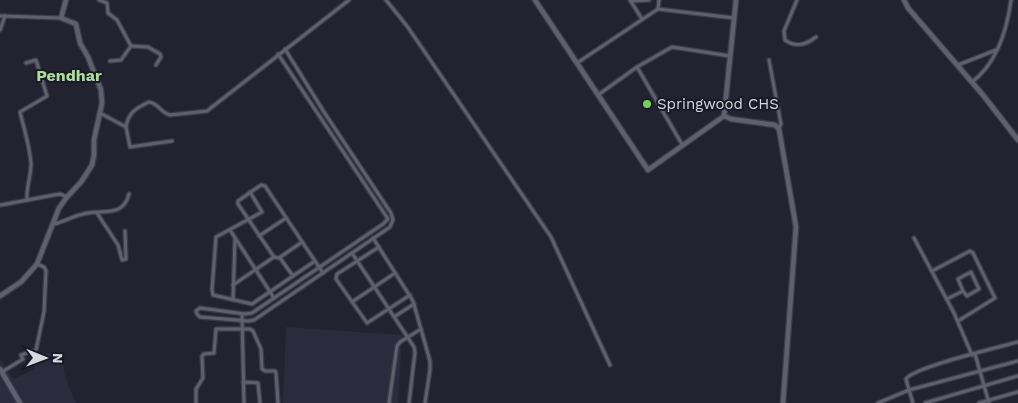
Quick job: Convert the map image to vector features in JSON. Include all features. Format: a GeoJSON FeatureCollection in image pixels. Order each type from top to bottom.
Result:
{"type":"FeatureCollection","features":[{"type":"Feature","properties":{"kind":"street"},"geometry":{"type":"LineString","coordinates":[[61,18],[66,0]]}},
{"type":"Feature","properties":{"kind":"street"},"geometry":{"type":"LineString","coordinates":[[99,0],[106,3],[108,13],[117,20],[131,46]]}},
{"type":"Feature","properties":{"kind":"street"},"geometry":{"type":"LineString","coordinates":[[172,141],[130,147],[126,127],[127,119],[132,111],[149,102],[158,106],[165,114],[170,115],[207,111],[349,0]]}},
{"type":"Feature","properties":{"kind":"street"},"geometry":{"type":"LineString","coordinates":[[386,0],[407,26],[552,237],[610,365]]}},
{"type":"Feature","properties":{"kind":"street"},"geometry":{"type":"LineString","coordinates":[[535,0],[648,170],[724,116],[736,0]]}},
{"type":"Feature","properties":{"kind":"street"},"geometry":{"type":"LineString","coordinates":[[630,0],[642,19]]}},
{"type":"Feature","properties":{"kind":"street"},"geometry":{"type":"LineString","coordinates":[[630,0],[649,0]]}},
{"type":"Feature","properties":{"kind":"street"},"geometry":{"type":"LineString","coordinates":[[658,9],[659,0]]}},
{"type":"Feature","properties":{"kind":"street"},"geometry":{"type":"LineString","coordinates":[[797,0],[784,31],[785,40],[793,44],[808,44],[816,37]]}},
{"type":"Feature","properties":{"kind":"street"},"geometry":{"type":"LineString","coordinates":[[904,0],[1018,140]]}},
{"type":"Feature","properties":{"kind":"street"},"geometry":{"type":"LineString","coordinates":[[972,82],[988,67],[997,50],[1007,25],[1011,0]]}},
{"type":"Feature","properties":{"kind":"street"},"geometry":{"type":"LineString","coordinates":[[577,63],[658,9],[734,18]]}},
{"type":"Feature","properties":{"kind":"street"},"geometry":{"type":"LineString","coordinates":[[0,16],[61,18],[76,24],[80,42],[101,90],[100,113],[94,140],[92,165],[81,182],[66,197],[59,208],[37,264],[21,282],[0,296]]}},
{"type":"Feature","properties":{"kind":"street"},"geometry":{"type":"LineString","coordinates":[[0,30],[5,16]]}},
{"type":"Feature","properties":{"kind":"street"},"geometry":{"type":"LineString","coordinates":[[110,61],[121,60],[131,46]]}},
{"type":"Feature","properties":{"kind":"street"},"geometry":{"type":"LineString","coordinates":[[131,46],[148,46],[160,54],[161,57],[156,65]]}},
{"type":"Feature","properties":{"kind":"street"},"geometry":{"type":"LineString","coordinates":[[598,95],[672,47],[730,56]]}},
{"type":"Feature","properties":{"kind":"street"},"geometry":{"type":"LineString","coordinates":[[285,49],[324,112],[392,213],[393,220],[390,227],[254,320],[241,321],[198,316],[196,311],[200,308],[242,314],[252,313],[388,219]]}},
{"type":"Feature","properties":{"kind":"street"},"geometry":{"type":"LineString","coordinates":[[958,65],[997,50]]}},
{"type":"Feature","properties":{"kind":"street"},"geometry":{"type":"LineString","coordinates":[[278,54],[388,219],[393,220]]}},
{"type":"Feature","properties":{"kind":"street"},"geometry":{"type":"LineString","coordinates":[[26,63],[36,60],[47,96],[20,112],[31,164],[26,193],[27,200]]}},
{"type":"Feature","properties":{"kind":"street"},"geometry":{"type":"LineString","coordinates":[[768,60],[782,124],[779,129]]}},
{"type":"Feature","properties":{"kind":"street"},"geometry":{"type":"LineString","coordinates":[[637,68],[683,146]]}},
{"type":"Feature","properties":{"kind":"street"},"geometry":{"type":"LineString","coordinates":[[100,113],[126,127]]}},
{"type":"Feature","properties":{"kind":"street"},"geometry":{"type":"LineString","coordinates":[[724,116],[731,119],[775,125],[779,129],[796,227],[782,403]]}},
{"type":"Feature","properties":{"kind":"street"},"geometry":{"type":"LineString","coordinates":[[274,258],[238,202],[261,185],[264,186],[323,273]]}},
{"type":"Feature","properties":{"kind":"street"},"geometry":{"type":"LineString","coordinates":[[250,192],[262,212],[218,235],[215,240],[212,293],[216,297],[252,304],[315,261]]}},
{"type":"Feature","properties":{"kind":"street"},"geometry":{"type":"LineString","coordinates":[[1,205],[54,194],[66,197]]}},
{"type":"Feature","properties":{"kind":"street"},"geometry":{"type":"LineString","coordinates":[[54,224],[82,214],[108,212],[123,206],[127,202],[129,194]]}},
{"type":"Feature","properties":{"kind":"street"},"geometry":{"type":"LineString","coordinates":[[98,213],[118,245],[122,260],[126,260],[127,255],[125,231]]}},
{"type":"Feature","properties":{"kind":"street"},"geometry":{"type":"LineString","coordinates":[[260,236],[286,218]]}},
{"type":"Feature","properties":{"kind":"street"},"geometry":{"type":"LineString","coordinates":[[230,230],[274,298]]}},
{"type":"Feature","properties":{"kind":"street"},"geometry":{"type":"LineString","coordinates":[[233,300],[235,237]]}},
{"type":"Feature","properties":{"kind":"street"},"geometry":{"type":"LineString","coordinates":[[373,238],[414,304],[430,365],[425,403]]}},
{"type":"Feature","properties":{"kind":"street"},"geometry":{"type":"LineString","coordinates":[[914,238],[974,354],[989,402]]}},
{"type":"Feature","properties":{"kind":"street"},"geometry":{"type":"LineString","coordinates":[[233,285],[274,258],[280,258],[302,242]]}},
{"type":"Feature","properties":{"kind":"street"},"geometry":{"type":"LineString","coordinates":[[379,247],[336,275],[336,279],[367,323],[410,295]]}},
{"type":"Feature","properties":{"kind":"street"},"geometry":{"type":"LineString","coordinates":[[932,271],[970,251],[974,253],[995,298],[958,321]]}},
{"type":"Feature","properties":{"kind":"street"},"geometry":{"type":"LineString","coordinates":[[352,253],[408,337],[415,352],[409,403]]}},
{"type":"Feature","properties":{"kind":"street"},"geometry":{"type":"LineString","coordinates":[[280,258],[293,276]]}},
{"type":"Feature","properties":{"kind":"street"},"geometry":{"type":"LineString","coordinates":[[20,403],[1,370],[23,359],[22,355],[36,350],[44,312],[46,271],[44,267],[37,264]]}},
{"type":"Feature","properties":{"kind":"street"},"geometry":{"type":"LineString","coordinates":[[352,302],[395,272]]}},
{"type":"Feature","properties":{"kind":"street"},"geometry":{"type":"LineString","coordinates":[[971,272],[979,289],[967,296],[963,291],[958,279],[971,272]]}},
{"type":"Feature","properties":{"kind":"street"},"geometry":{"type":"LineString","coordinates":[[947,299],[963,291]]}},
{"type":"Feature","properties":{"kind":"street"},"geometry":{"type":"LineString","coordinates":[[394,317],[414,304]]}},
{"type":"Feature","properties":{"kind":"street"},"geometry":{"type":"LineString","coordinates":[[210,317],[211,309]]}},
{"type":"Feature","properties":{"kind":"street"},"geometry":{"type":"LineString","coordinates":[[242,314],[244,403]]}},
{"type":"Feature","properties":{"kind":"street"},"geometry":{"type":"LineString","coordinates":[[196,403],[196,389],[203,378],[202,356],[214,353],[214,330],[242,329],[252,331],[260,345],[262,369],[264,371],[275,370],[278,403]]}},
{"type":"Feature","properties":{"kind":"street"},"geometry":{"type":"LineString","coordinates":[[389,403],[396,348],[398,344],[421,329]]}},
{"type":"Feature","properties":{"kind":"street"},"geometry":{"type":"LineString","coordinates":[[913,403],[906,379],[909,375],[1018,342]]}},
{"type":"Feature","properties":{"kind":"street"},"geometry":{"type":"LineString","coordinates":[[879,403],[909,390],[1018,361]]}},
{"type":"Feature","properties":{"kind":"street"},"geometry":{"type":"LineString","coordinates":[[924,403],[1018,376]]}},
{"type":"Feature","properties":{"kind":"street"},"geometry":{"type":"LineString","coordinates":[[243,382],[258,383],[260,403]]}},
{"type":"Feature","properties":{"kind":"street"},"geometry":{"type":"LineString","coordinates":[[979,403],[989,402],[1018,392]]}},
{"type":"Feature","properties":{"kind":"shaded area"},"geometry":{"type":"Polygon","coordinates":[[[286,327],[402,335],[398,403],[283,403],[286,327]]]}},
{"type":"Feature","properties":{"kind":"shaded area"},"geometry":{"type":"Polygon","coordinates":[[[32,353],[62,353],[65,377],[76,403],[0,403],[0,358],[13,379],[35,369],[32,353]]]}},
{"type":"Feature","properties":{"kind":"place","name":"Springwood CHS"},"geometry":{"type":"Point","coordinates":[647,104]}},
{"type":"Feature","properties":{"kind":"district","name":"Pendhar"},"geometry":{"type":"Point","coordinates":[69,75]}}]}
